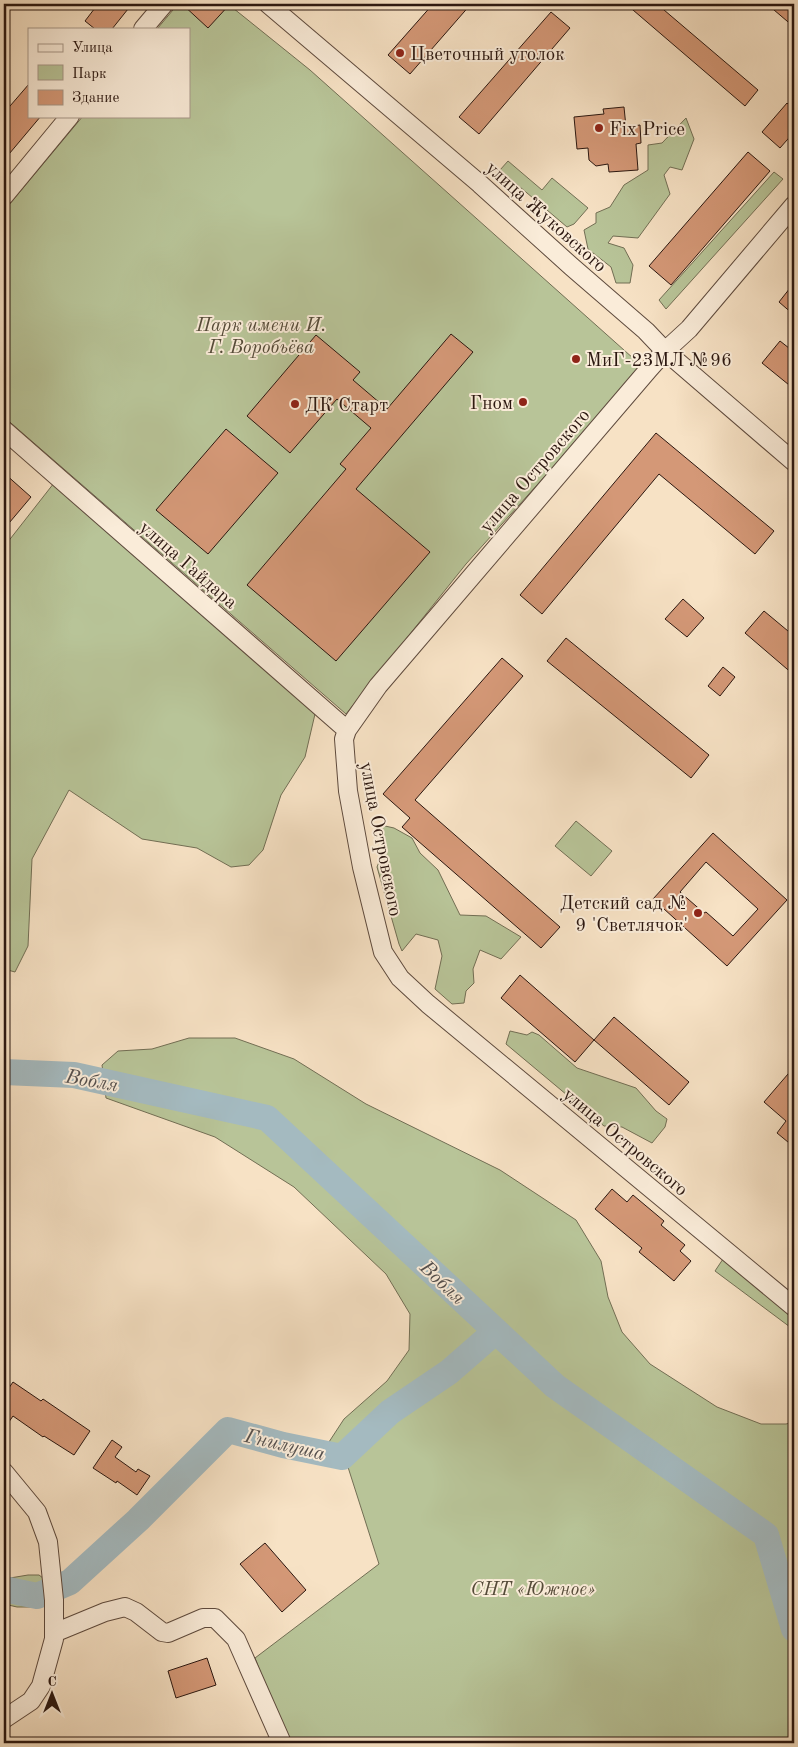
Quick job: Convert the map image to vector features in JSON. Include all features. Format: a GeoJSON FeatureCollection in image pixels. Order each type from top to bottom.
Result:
{"type":"FeatureCollection","features":[{"type":"Feature","properties":{"kind":"street"},"geometry":{"type":"LineString","coordinates":[[144,28],[164,4]]}},
{"type":"Feature","properties":{"kind":"street","name":"улица Жуковского"},"geometry":{"type":"LineString","coordinates":[[268,4],[480,184],[646,331],[665,351],[794,462]]}},
{"type":"Feature","properties":{"kind":"street"},"geometry":{"type":"LineString","coordinates":[[4,196],[68,118]]}},
{"type":"Feature","properties":{"kind":"street","name":"улица Островского"},"geometry":{"type":"LineString","coordinates":[[794,205],[690,329],[665,351],[378,686],[346,730],[344,739],[348,791],[362,868],[383,952],[400,978],[428,1004],[794,1308]]}},
{"type":"Feature","properties":{"kind":"street","name":"улица Гайдара"},"geometry":{"type":"LineString","coordinates":[[4,430],[346,730]]}},
{"type":"Feature","properties":{"kind":"street"},"geometry":{"type":"LineString","coordinates":[[4,1472],[37,1512],[48,1542],[54,1600],[54,1639],[41,1686],[31,1701],[4,1719]]}},
{"type":"Feature","properties":{"kind":"street"},"geometry":{"type":"LineString","coordinates":[[54,1633],[105,1612],[125,1607],[136,1612],[162,1632],[168,1633],[203,1618],[215,1618],[236,1639],[282,1743]]}},
{"type":"Feature","properties":{"kind":"green space","name":"Парк имени И. Г. Воробьёва"},"geometry":{"type":"Polygon","coordinates":[[[178,4],[228,4],[310,70],[643,367],[466,564],[346,714],[4,417],[4,211],[81,118],[190,118],[190,28],[158,28],[178,4]]]}},
{"type":"Feature","properties":{"kind":"green space"},"geometry":{"type":"Polygon","coordinates":[[[686,118],[694,139],[682,170],[670,167],[664,175],[670,194],[638,238],[613,236],[608,243],[624,248],[633,265],[630,283],[616,283],[611,267],[588,249],[584,230],[596,223],[596,213],[610,207],[624,185],[648,170],[648,145],[662,143],[686,118]]]}},
{"type":"Feature","properties":{"kind":"green space"},"geometry":{"type":"Polygon","coordinates":[[[508,161],[542,190],[552,178],[588,208],[574,224],[567,227],[500,170],[508,161]]]}},
{"type":"Feature","properties":{"kind":"green space"},"geometry":{"type":"Polygon","coordinates":[[[774,172],[783,179],[666,309],[659,300],[774,172]]]}},
{"type":"Feature","properties":{"kind":"green space"},"geometry":{"type":"Polygon","coordinates":[[[54,483],[315,714],[305,757],[281,795],[263,850],[249,865],[231,867],[197,848],[142,839],[69,790],[32,859],[28,946],[15,972],[4,969],[4,541],[7,543],[54,483]]]}},
{"type":"Feature","properties":{"kind":"green space"},"geometry":{"type":"Polygon","coordinates":[[[576,821],[612,851],[591,876],[555,846],[576,821]]]}},
{"type":"Feature","properties":{"kind":"green space"},"geometry":{"type":"Polygon","coordinates":[[[380,827],[394,828],[412,838],[420,853],[438,870],[460,915],[486,916],[521,937],[501,959],[480,950],[473,969],[474,983],[466,991],[464,1003],[452,1004],[435,989],[442,956],[438,940],[416,934],[402,951],[377,867],[385,847],[380,827]]]}},
{"type":"Feature","properties":{"kind":"green space"},"geometry":{"type":"Polygon","coordinates":[[[510,1031],[527,1035],[532,1032],[539,1035],[577,1068],[636,1088],[656,1111],[667,1119],[665,1127],[652,1143],[622,1127],[604,1126],[506,1044],[510,1031]]]}},
{"type":"Feature","properties":{"kind":"green space","name":"СНТ «Южное»"},"geometry":{"type":"Polygon","coordinates":[[[189,1038],[235,1038],[294,1059],[366,1104],[500,1170],[576,1220],[601,1261],[608,1297],[622,1332],[650,1364],[717,1407],[761,1424],[786,1424],[794,1422],[794,1743],[287,1743],[255,1658],[379,1564],[347,1464],[327,1445],[344,1419],[387,1381],[409,1350],[410,1314],[386,1274],[294,1187],[215,1137],[106,1098],[102,1065],[118,1051],[152,1049],[189,1038]]]}},
{"type":"Feature","properties":{"kind":"green space"},"geometry":{"type":"Polygon","coordinates":[[[725,1256],[794,1314],[794,1330],[715,1271],[725,1256]]]}},
{"type":"Feature","properties":{"kind":"green space"},"geometry":{"type":"Polygon","coordinates":[[[39,1575],[47,1581],[48,1596],[40,1607],[17,1607],[4,1604],[4,1579],[39,1575]]]}},
{"type":"Feature","properties":{"kind":"building"},"geometry":{"type":"Polygon","coordinates":[[[98,4],[132,4],[113,28],[94,28],[85,21],[98,4]]]}},
{"type":"Feature","properties":{"kind":"building"},"geometry":{"type":"Polygon","coordinates":[[[182,4],[230,4],[208,28],[182,4]]]}},
{"type":"Feature","properties":{"kind":"building"},"geometry":{"type":"Polygon","coordinates":[[[433,4],[471,4],[410,74],[388,55],[433,4]]]}},
{"type":"Feature","properties":{"kind":"building"},"geometry":{"type":"Polygon","coordinates":[[[626,4],[657,4],[758,90],[745,106],[626,4]]]}},
{"type":"Feature","properties":{"kind":"building"},"geometry":{"type":"Polygon","coordinates":[[[767,4],[794,4],[794,27],[767,4]]]}},
{"type":"Feature","properties":{"kind":"building"},"geometry":{"type":"Polygon","coordinates":[[[551,12],[570,28],[479,134],[459,117],[551,12]]]}},
{"type":"Feature","properties":{"kind":"building"},"geometry":{"type":"Polygon","coordinates":[[[28,85],[28,118],[39,118],[4,160],[4,113],[28,85]]]}},
{"type":"Feature","properties":{"kind":"building"},"geometry":{"type":"Polygon","coordinates":[[[787,103],[794,110],[794,132],[780,148],[762,132],[787,103]]]}},
{"type":"Feature","properties":{"kind":"building"},"geometry":{"type":"Polygon","coordinates":[[[624,107],[626,127],[640,125],[641,143],[636,144],[638,170],[609,172],[608,164],[596,166],[589,160],[588,148],[577,149],[574,117],[604,114],[603,109],[624,107]]]}},
{"type":"Feature","properties":{"kind":"building"},"geometry":{"type":"Polygon","coordinates":[[[748,152],[770,171],[671,285],[649,266],[748,152]]]}},
{"type":"Feature","properties":{"kind":"building"},"geometry":{"type":"Polygon","coordinates":[[[794,283],[794,315],[779,302],[794,283]]]}},
{"type":"Feature","properties":{"kind":"building"},"geometry":{"type":"Polygon","coordinates":[[[451,334],[473,352],[356,489],[430,552],[336,661],[247,585],[346,469],[340,464],[371,428],[337,399],[290,453],[247,416],[316,335],[360,372],[353,380],[387,409],[451,334]]]}},
{"type":"Feature","properties":{"kind":"building"},"geometry":{"type":"Polygon","coordinates":[[[780,341],[794,352],[794,389],[762,363],[780,341]]]}},
{"type":"Feature","properties":{"kind":"building"},"geometry":{"type":"Polygon","coordinates":[[[226,429],[278,473],[208,554],[156,510],[226,429]]]}},
{"type":"Feature","properties":{"kind":"building"},"geometry":{"type":"Polygon","coordinates":[[[656,433],[774,531],[755,554],[659,474],[542,614],[520,595],[656,433]]]}},
{"type":"Feature","properties":{"kind":"building"},"geometry":{"type":"Polygon","coordinates":[[[4,473],[31,497],[4,529],[4,473]]]}},
{"type":"Feature","properties":{"kind":"building"},"geometry":{"type":"Polygon","coordinates":[[[683,599],[704,618],[687,637],[665,619],[683,599]]]}},
{"type":"Feature","properties":{"kind":"building"},"geometry":{"type":"Polygon","coordinates":[[[764,611],[794,636],[794,675],[745,633],[764,611]]]}},
{"type":"Feature","properties":{"kind":"building"},"geometry":{"type":"Polygon","coordinates":[[[566,638],[709,755],[691,778],[547,661],[566,638]]]}},
{"type":"Feature","properties":{"kind":"building"},"geometry":{"type":"Polygon","coordinates":[[[502,658],[523,676],[415,800],[560,927],[541,948],[402,827],[410,818],[383,794],[502,658]]]}},
{"type":"Feature","properties":{"kind":"building"},"geometry":{"type":"Polygon","coordinates":[[[723,667],[735,677],[720,696],[708,686],[723,667]]]}},
{"type":"Feature","properties":{"kind":"building"},"geometry":{"type":"Polygon","coordinates":[[[713,833],[787,900],[727,966],[653,899],[713,833]],[[706,862],[680,892],[733,936],[758,909],[706,862]]]}},
{"type":"Feature","properties":{"kind":"building"},"geometry":{"type":"Polygon","coordinates":[[[520,975],[594,1040],[575,1062],[501,998],[520,975]]]}},
{"type":"Feature","properties":{"kind":"building"},"geometry":{"type":"Polygon","coordinates":[[[614,1017],[689,1082],[669,1105],[594,1040],[614,1017]]]}},
{"type":"Feature","properties":{"kind":"building"},"geometry":{"type":"Polygon","coordinates":[[[794,1067],[794,1147],[777,1133],[786,1121],[764,1102],[794,1067]]]}},
{"type":"Feature","properties":{"kind":"building"},"geometry":{"type":"Polygon","coordinates":[[[612,1189],[627,1202],[633,1195],[664,1221],[661,1225],[685,1245],[680,1251],[691,1261],[674,1281],[639,1252],[642,1248],[595,1209],[612,1189]]]}},
{"type":"Feature","properties":{"kind":"building"},"geometry":{"type":"Polygon","coordinates":[[[13,1382],[41,1401],[43,1399],[90,1431],[74,1455],[43,1437],[13,1416],[4,1429],[4,1395],[13,1382]]]}},
{"type":"Feature","properties":{"kind":"building"},"geometry":{"type":"Polygon","coordinates":[[[112,1440],[122,1447],[115,1457],[136,1472],[138,1469],[150,1476],[137,1495],[93,1468],[112,1440]]]}},
{"type":"Feature","properties":{"kind":"building"},"geometry":{"type":"Polygon","coordinates":[[[265,1543],[306,1590],[282,1612],[240,1564],[265,1543]]]}},
{"type":"Feature","properties":{"kind":"building"},"geometry":{"type":"Polygon","coordinates":[[[207,1658],[216,1685],[176,1698],[168,1671],[207,1658]]]}},
{"type":"Feature","properties":{"kind":"waterway","name":"Вобля"},"geometry":{"type":"LineString","coordinates":[[4,1072],[74,1075],[267,1118],[555,1386],[766,1535],[794,1629]]}},
{"type":"Feature","properties":{"kind":"waterway","name":"Гнилуша"},"geometry":{"type":"LineString","coordinates":[[4,1589],[37,1596],[70,1582],[138,1520],[228,1430],[283,1445],[342,1457],[390,1412],[449,1372],[496,1331]]}},
{"type":"Feature","properties":{"kind":"place","name":"Цветочный уголок"},"geometry":{"type":"Point","coordinates":[400,53]}},
{"type":"Feature","properties":{"kind":"place","name":"Fix Price"},"geometry":{"type":"Point","coordinates":[599,128]}},
{"type":"Feature","properties":{"kind":"place","name":"МиГ-23МЛ №96"},"geometry":{"type":"Point","coordinates":[576,359]}},
{"type":"Feature","properties":{"kind":"place","name":"Гном"},"geometry":{"type":"Point","coordinates":[523,402]}},
{"type":"Feature","properties":{"kind":"place","name":"ДК Старт"},"geometry":{"type":"Point","coordinates":[295,404]}},
{"type":"Feature","properties":{"kind":"place","name":"Детский сад № 9 'Светлячок'"},"geometry":{"type":"Point","coordinates":[698,913]}}]}
